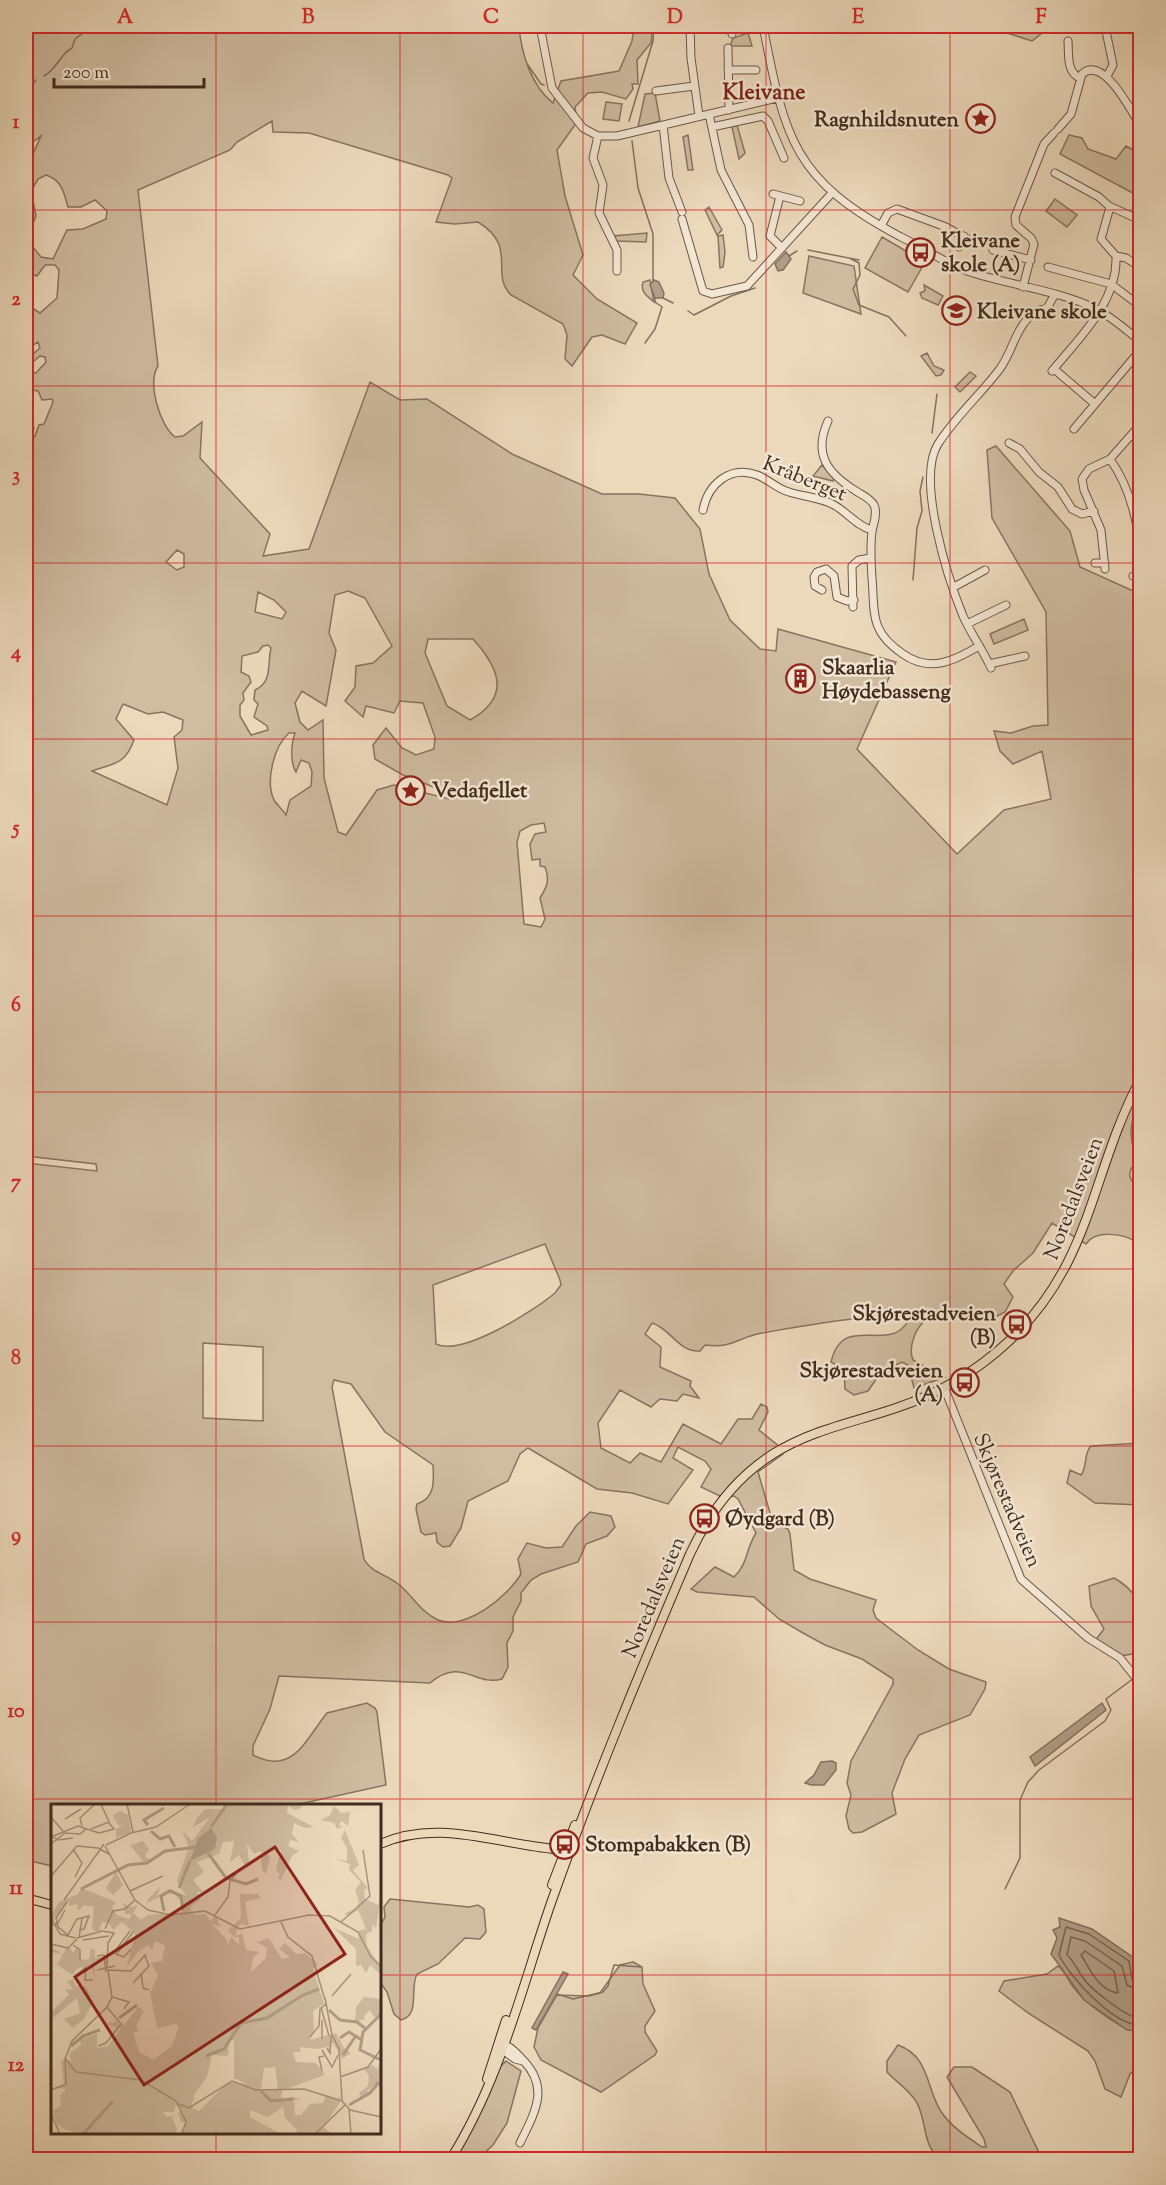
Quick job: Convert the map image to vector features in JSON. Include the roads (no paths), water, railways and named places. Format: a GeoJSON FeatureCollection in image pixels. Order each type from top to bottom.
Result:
{"type":"FeatureCollection","features":[{"type":"Feature","properties":{"kind":"main road","name":"Noredalsveien"},"geometry":{"type":"LineString","coordinates":[[450,2160],[479,2107],[564,1855],[693,1547],[710,1517],[731,1489],[762,1462],[798,1440],[906,1404],[944,1388],[971,1371],[1008,1342],[1036,1313],[1058,1283],[1081,1239],[1119,1126],[1140,1080]]}},
{"type":"Feature","properties":{"kind":"main road"},"geometry":{"type":"LineString","coordinates":[[381,1844],[408,1834],[436,1831],[461,1833],[536,1847],[564,1855]]}},
{"type":"Feature","properties":{"kind":"main road"},"geometry":{"type":"LineString","coordinates":[[26,1898],[51,1905]]}},
{"type":"Feature","properties":{"kind":"street"},"geometry":{"type":"LineString","coordinates":[[540,26],[551,85],[579,124],[598,136],[617,136],[777,98]]}},
{"type":"Feature","properties":{"kind":"street"},"geometry":{"type":"LineString","coordinates":[[690,26],[694,86],[699,116]]}},
{"type":"Feature","properties":{"kind":"street"},"geometry":{"type":"LineString","coordinates":[[730,26],[732,34]]}},
{"type":"Feature","properties":{"kind":"street"},"geometry":{"type":"LineString","coordinates":[[763,26],[784,123],[799,153],[831,193],[880,226],[970,272],[1100,311],[1140,341]]}},
{"type":"Feature","properties":{"kind":"street"},"geometry":{"type":"LineString","coordinates":[[1106,26],[1113,65],[1107,76]]}},
{"type":"Feature","properties":{"kind":"street"},"geometry":{"type":"LineString","coordinates":[[1068,40],[1072,73],[1080,78]]}},
{"type":"Feature","properties":{"kind":"street"},"geometry":{"type":"LineString","coordinates":[[728,48],[729,110]]}},
{"type":"Feature","properties":{"kind":"street"},"geometry":{"type":"LineString","coordinates":[[728,70],[756,70]]}},
{"type":"Feature","properties":{"kind":"street"},"geometry":{"type":"LineString","coordinates":[[1023,287],[1034,240],[1016,225],[1015,217],[1044,144],[1071,114],[1080,78],[1085,71],[1099,70],[1107,76],[1140,124]]}},
{"type":"Feature","properties":{"kind":"street"},"geometry":{"type":"LineString","coordinates":[[656,91],[694,86]]}},
{"type":"Feature","properties":{"kind":"street"},"geometry":{"type":"LineString","coordinates":[[712,127],[764,113],[784,158]]}},
{"type":"Feature","properties":{"kind":"street"},"geometry":{"type":"LineString","coordinates":[[709,114],[721,170],[747,218],[753,257]]}},
{"type":"Feature","properties":{"kind":"street"},"geometry":{"type":"LineString","coordinates":[[663,125],[669,178],[704,291],[708,294],[747,286],[831,193]]}},
{"type":"Feature","properties":{"kind":"street"},"geometry":{"type":"LineString","coordinates":[[598,136],[593,158],[604,190],[599,213],[617,250],[617,271]]}},
{"type":"Feature","properties":{"kind":"street"},"geometry":{"type":"LineString","coordinates":[[1055,173],[1110,207],[1140,220]]}},
{"type":"Feature","properties":{"kind":"street"},"geometry":{"type":"LineString","coordinates":[[1080,197],[1084,189]]}},
{"type":"Feature","properties":{"kind":"street"},"geometry":{"type":"LineString","coordinates":[[782,248],[770,236],[776,195],[800,201]]}},
{"type":"Feature","properties":{"kind":"street"},"geometry":{"type":"LineString","coordinates":[[1110,207],[1101,238],[1116,256],[1126,258],[1140,267]]}},
{"type":"Feature","properties":{"kind":"street"},"geometry":{"type":"LineString","coordinates":[[880,226],[888,213],[897,209],[964,236],[975,243]]}},
{"type":"Feature","properties":{"kind":"street"},"geometry":{"type":"LineString","coordinates":[[959,247],[964,236]]}},
{"type":"Feature","properties":{"kind":"street"},"geometry":{"type":"LineString","coordinates":[[993,250],[1031,260]]}},
{"type":"Feature","properties":{"kind":"street"},"geometry":{"type":"LineString","coordinates":[[1095,404],[1053,370],[1100,311],[1111,285],[1116,256]]}},
{"type":"Feature","properties":{"kind":"street"},"geometry":{"type":"LineString","coordinates":[[1048,267],[1111,285],[1140,306]]}},
{"type":"Feature","properties":{"kind":"street"},"geometry":{"type":"LineString","coordinates":[[1025,656],[990,666],[979,646],[954,587],[934,522],[932,473],[934,453],[938,445],[1003,366],[1025,320],[1047,308],[1051,295]]}},
{"type":"Feature","properties":{"kind":"street"},"geometry":{"type":"LineString","coordinates":[[1074,429],[1135,357],[1126,354]]}},
{"type":"Feature","properties":{"kind":"street"},"geometry":{"type":"LineString","coordinates":[[828,421],[820,440],[824,459],[839,479],[872,503],[876,512],[872,530],[872,605],[875,619],[886,639],[902,654],[924,663],[940,664],[953,660],[979,646]]}},
{"type":"Feature","properties":{"kind":"street"},"geometry":{"type":"LineString","coordinates":[[1095,563],[1105,566],[1101,530],[1084,490],[1082,479],[1089,469],[1110,459],[1140,425]]}},
{"type":"Feature","properties":{"kind":"street"},"geometry":{"type":"LineString","coordinates":[[1133,434],[1140,444]]}},
{"type":"Feature","properties":{"kind":"street"},"geometry":{"type":"LineString","coordinates":[[1009,443],[1020,449],[1039,472],[1058,487],[1072,509],[1082,514],[1094,511]]}},
{"type":"Feature","properties":{"kind":"street"},"geometry":{"type":"LineString","coordinates":[[1110,459],[1130,498],[1138,524],[1140,549]]}},
{"type":"Feature","properties":{"kind":"street","name":"Kråberget"},"geometry":{"type":"LineString","coordinates":[[703,510],[708,493],[719,480],[733,473],[746,472],[790,493],[830,502],[872,530]]}},
{"type":"Feature","properties":{"kind":"street"},"geometry":{"type":"LineString","coordinates":[[822,590],[815,586],[814,577],[817,572],[826,569],[834,576],[837,597],[854,604],[852,566],[859,560],[871,558]]}},
{"type":"Feature","properties":{"kind":"street"},"geometry":{"type":"LineString","coordinates":[[954,587],[985,570]]}},
{"type":"Feature","properties":{"kind":"street"},"geometry":{"type":"LineString","coordinates":[[968,624],[1006,605]]}},
{"type":"Feature","properties":{"kind":"street","name":"Skjørestadveien"},"geometry":{"type":"LineString","coordinates":[[944,1388],[1021,1579],[1088,1638],[1120,1658],[1140,1683]]}},
{"type":"Feature","properties":{"kind":"street"},"geometry":{"type":"LineString","coordinates":[[501,2047],[532,2069],[538,2087],[533,2115],[520,2143]]}},
{"type":"Feature","properties":{"kind":"water"},"geometry":{"type":"Polygon","coordinates":[[[786,252],[791,259],[783,270],[778,271],[775,264],[786,252]]]}},
{"type":"Feature","properties":{"kind":"water"},"geometry":{"type":"Polygon","coordinates":[[[654,280],[659,282],[664,293],[663,298],[655,298],[650,285],[654,280]]]}},
{"type":"Feature","properties":{"kind":"water"},"geometry":{"type":"Polygon","coordinates":[[[1102,1703],[1106,1710],[1035,1766],[1030,1757],[1102,1703]]]}},
{"type":"Feature","properties":{"kind":"water"},"geometry":{"type":"Polygon","coordinates":[[[821,1762],[836,1763],[836,1770],[824,1785],[805,1783],[814,1775],[821,1762]]]}},
{"type":"Feature","properties":{"kind":"water"},"geometry":{"type":"Polygon","coordinates":[[[1059,1918],[1092,1929],[1134,1958],[1140,1988],[1140,2031],[1127,2030],[1084,2000],[1051,1954],[1057,1938],[1053,1930],[1060,1927],[1059,1918]]]}},
{"type":"Feature","properties":{"kind":"water"},"geometry":{"type":"Polygon","coordinates":[[[563,1972],[568,1974],[536,2030],[532,2028],[563,1972]]]}},
{"type":"Feature","properties":{"kind":"waterway"},"geometry":{"type":"LineString","coordinates":[[44,76],[72,48],[75,39],[92,26]]}},
{"type":"Feature","properties":{"kind":"waterway"},"geometry":{"type":"LineString","coordinates":[[629,121],[653,41],[654,26]]}},
{"type":"Feature","properties":{"kind":"waterway"},"geometry":{"type":"LineString","coordinates":[[528,65],[544,85]]}},
{"type":"Feature","properties":{"kind":"waterway"},"geometry":{"type":"LineString","coordinates":[[26,91],[36,80]]}},
{"type":"Feature","properties":{"kind":"waterway"},"geometry":{"type":"LineString","coordinates":[[632,141],[638,188],[653,234],[653,282]]}},
{"type":"Feature","properties":{"kind":"waterway"},"geometry":{"type":"LineString","coordinates":[[808,250],[859,260]]}},
{"type":"Feature","properties":{"kind":"waterway"},"geometry":{"type":"LineString","coordinates":[[789,256],[797,251]]}},
{"type":"Feature","properties":{"kind":"waterway"},"geometry":{"type":"LineString","coordinates":[[851,259],[859,263],[860,275],[853,289],[859,305],[889,317],[906,336]]}},
{"type":"Feature","properties":{"kind":"waterway"},"geometry":{"type":"LineString","coordinates":[[688,311],[694,315],[731,296],[755,288]]}},
{"type":"Feature","properties":{"kind":"waterway"},"geometry":{"type":"LineString","coordinates":[[645,343],[655,329],[662,307],[655,302],[655,298]]}},
{"type":"Feature","properties":{"kind":"waterway"},"geometry":{"type":"LineString","coordinates":[[663,298],[673,303]]}},
{"type":"Feature","properties":{"kind":"waterway"},"geometry":{"type":"LineString","coordinates":[[932,433],[937,394]]}},
{"type":"Feature","properties":{"kind":"waterway"},"geometry":{"type":"LineString","coordinates":[[913,580],[917,528],[922,511],[920,491],[923,477]]}},
{"type":"Feature","properties":{"kind":"waterway"},"geometry":{"type":"LineString","coordinates":[[1005,1889],[1020,1858],[1020,1800],[1028,1782],[1039,1770],[1105,1721],[1111,1710],[1106,1699],[1134,1678]]}},
{"type":"Feature","properties":{"kind":"waterway"},"geometry":{"type":"LineString","coordinates":[[557,1994],[573,1999],[603,1992],[608,1986],[614,1965],[641,1967]]}},
{"type":"Feature","properties":{"kind":"place","name":"Ragnhildsnuten"},"geometry":{"type":"Point","coordinates":[980,119]}},
{"type":"Feature","properties":{"kind":"place","name":"Kleivane skole (A)"},"geometry":{"type":"Point","coordinates":[920,252]}},
{"type":"Feature","properties":{"kind":"place","name":"Kleivane skole"},"geometry":{"type":"Point","coordinates":[956,311]}},
{"type":"Feature","properties":{"kind":"place","name":"Skaarlia Høydebasseng"},"geometry":{"type":"Point","coordinates":[801,679]}},
{"type":"Feature","properties":{"kind":"place","name":"Vedafjellet"},"geometry":{"type":"Point","coordinates":[411,790]}},
{"type":"Feature","properties":{"kind":"place","name":"Skjørestadveien (B)"},"geometry":{"type":"Point","coordinates":[1017,1325]}},
{"type":"Feature","properties":{"kind":"place","name":"Skjørestadveien (A)"},"geometry":{"type":"Point","coordinates":[964,1382]}},
{"type":"Feature","properties":{"kind":"place","name":"Øydgard (B)"},"geometry":{"type":"Point","coordinates":[704,1518]}},
{"type":"Feature","properties":{"kind":"place","name":"Stompabakken (B)"},"geometry":{"type":"Point","coordinates":[564,1844]}},
{"type":"Feature","properties":{"kind":"district","name":"Kleivane"},"geometry":{"type":"Point","coordinates":[764,91]}}]}
